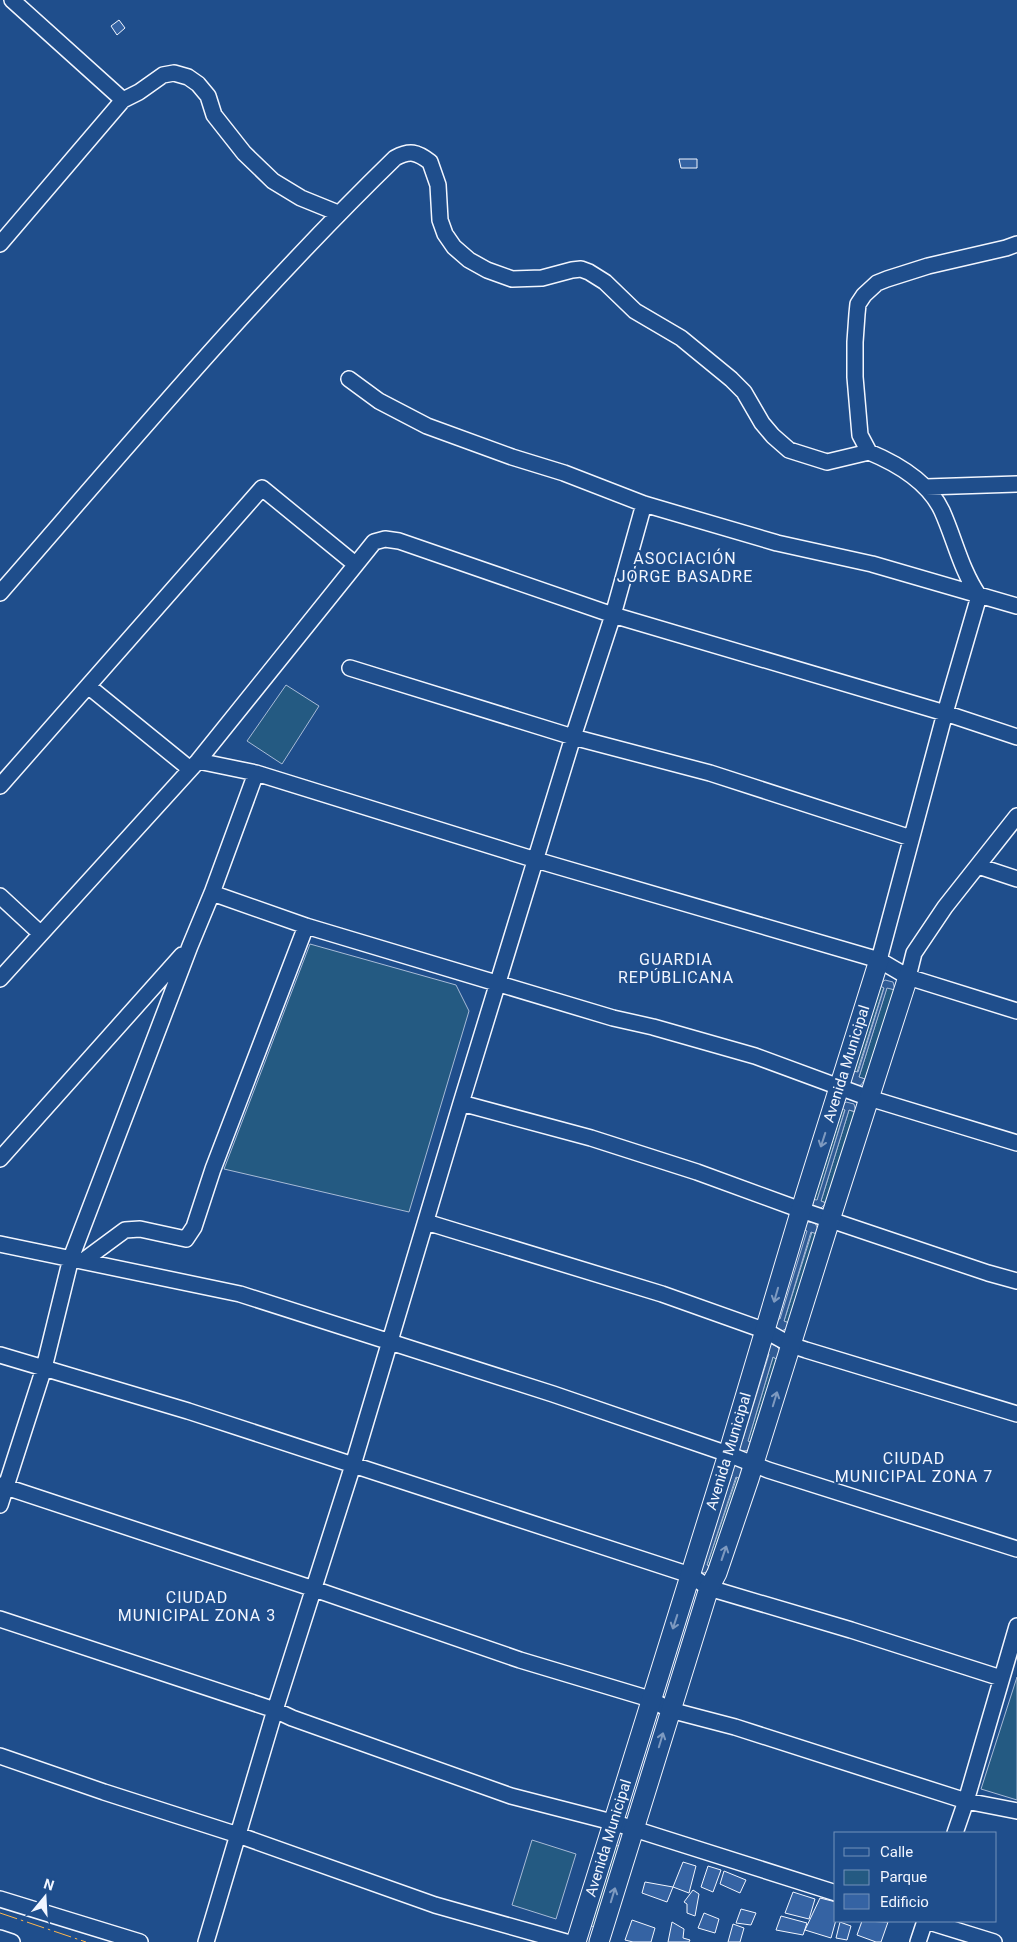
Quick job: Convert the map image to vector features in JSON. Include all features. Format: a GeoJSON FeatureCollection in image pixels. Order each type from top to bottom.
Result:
{"type":"FeatureCollection","features":[{"type":"Feature","properties":{"kind":"street"},"geometry":{"type":"LineString","coordinates":[[12,0],[123,100]]}},
{"type":"Feature","properties":{"kind":"street"},"geometry":{"type":"LineString","coordinates":[[0,244],[123,100],[139,92],[163,75],[174,74],[188,77],[198,84],[208,96],[214,115],[244,153],[273,181],[293,194],[338,213]]}},
{"type":"Feature","properties":{"kind":"street"},"geometry":{"type":"LineString","coordinates":[[0,593],[170,398],[338,213],[395,158],[405,152],[414,152],[422,155],[430,162],[435,174],[440,220],[454,247],[469,260],[512,280],[542,278],[581,269],[588,272],[605,282],[635,311],[681,338],[744,392],[762,423],[789,450],[828,462],[869,452]]}},
{"type":"Feature","properties":{"kind":"street"},"geometry":{"type":"LineString","coordinates":[[879,960],[945,713],[979,596],[969,580],[942,510],[926,487],[893,464],[869,452],[860,434],[855,377],[858,304],[864,295],[878,283],[887,279],[928,266],[1017,244]]}},
{"type":"Feature","properties":{"kind":"street"},"geometry":{"type":"LineString","coordinates":[[349,379],[379,401],[427,426],[644,504],[777,543],[872,564],[1017,606]]}},
{"type":"Feature","properties":{"kind":"street"},"geometry":{"type":"LineString","coordinates":[[926,487],[1017,484]]}},
{"type":"Feature","properties":{"kind":"street"},"geometry":{"type":"LineString","coordinates":[[0,786],[262,488],[356,564]]}},
{"type":"Feature","properties":{"kind":"street"},"geometry":{"type":"LineString","coordinates":[[206,1942],[275,1710],[353,1465],[573,737],[613,615],[644,504]]}},
{"type":"Feature","properties":{"kind":"street"},"geometry":{"type":"LineString","coordinates":[[0,979],[194,765],[374,542],[385,539],[399,542],[613,615],[945,713],[1017,737]]}},
{"type":"Feature","properties":{"kind":"street"},"geometry":{"type":"LineString","coordinates":[[350,668],[573,737],[710,773],[911,838]]}},
{"type":"Feature","properties":{"kind":"street"},"geometry":{"type":"LineString","coordinates":[[88,686],[194,765],[256,773],[536,860],[879,960],[908,977],[1017,1012]]}},
{"type":"Feature","properties":{"kind":"street"},"geometry":{"type":"LineString","coordinates":[[0,1505],[3,1486],[44,1368],[77,1259],[190,946],[212,893],[256,773]]}},
{"type":"Feature","properties":{"kind":"street"},"geometry":{"type":"LineString","coordinates":[[908,977],[914,952],[945,907],[1017,816]]}},
{"type":"Feature","properties":{"kind":"street"},"geometry":{"type":"LineString","coordinates":[[978,866],[1017,879]]}},
{"type":"Feature","properties":{"kind":"street"},"geometry":{"type":"LineString","coordinates":[[212,893],[306,926],[613,1018],[653,1027],[755,1056],[870,1098],[1017,1143]]}},
{"type":"Feature","properties":{"kind":"street"},"geometry":{"type":"LineString","coordinates":[[0,896],[40,934]]}},
{"type":"Feature","properties":{"kind":"street"},"geometry":{"type":"LineString","coordinates":[[77,1259],[125,1230],[140,1229],[186,1239],[194,1227],[213,1170],[306,926]]}},
{"type":"Feature","properties":{"kind":"street"},"geometry":{"type":"LineString","coordinates":[[0,1159],[190,946]]}},
{"type":"Feature","properties":{"kind":"street","name":"Avenida Municipal"},"geometry":{"type":"LineString","coordinates":[[576,1942],[879,960]]}},
{"type":"Feature","properties":{"kind":"street","name":"Avenida Municipal"},"geometry":{"type":"LineString","coordinates":[[599,1942],[709,1588],[717,1573],[754,1463],[908,977]]}},
{"type":"Feature","properties":{"kind":"street"},"geometry":{"type":"LineString","coordinates":[[461,1103],[537,1122],[697,1172],[830,1220],[1017,1281]]}},
{"type":"Feature","properties":{"kind":"street"},"geometry":{"type":"LineString","coordinates":[[426,1222],[662,1294],[766,1331],[791,1345],[1017,1414]]}},
{"type":"Feature","properties":{"kind":"street"},"geometry":{"type":"LineString","coordinates":[[0,1244],[77,1259],[165,1280],[240,1294],[390,1341],[728,1454],[768,1470],[1017,1549]]}},
{"type":"Feature","properties":{"kind":"street"},"geometry":{"type":"LineString","coordinates":[[0,1355],[188,1411],[690,1575],[709,1588],[851,1630],[1001,1678]]}},
{"type":"Feature","properties":{"kind":"street"},"geometry":{"type":"LineString","coordinates":[[3,1486],[314,1589],[520,1660],[650,1699],[670,1710],[735,1727],[966,1801],[1017,1811]]}},
{"type":"Feature","properties":{"kind":"street"},"geometry":{"type":"LineString","coordinates":[[0,1619],[275,1710],[292,1718],[511,1796],[612,1822],[834,1891]]}},
{"type":"Feature","properties":{"kind":"street"},"geometry":{"type":"LineString","coordinates":[[955,1832],[1017,1626]]}},
{"type":"Feature","properties":{"kind":"street"},"geometry":{"type":"LineString","coordinates":[[0,1756],[238,1835],[435,1905],[566,1942]]}},
{"type":"Feature","properties":{"kind":"street"},"geometry":{"type":"LineString","coordinates":[[0,1899],[140,1942]]}},
{"type":"Feature","properties":{"kind":"street"},"geometry":{"type":"LineString","coordinates":[[918,1942],[925,1922]]}},
{"type":"Feature","properties":{"kind":"street"},"geometry":{"type":"LineString","coordinates":[[928,1922],[994,1942]]}},
{"type":"Feature","properties":{"kind":"street"},"geometry":{"type":"LineString","coordinates":[[0,1938],[12,1942]]}},
{"type":"Feature","properties":{"kind":"green space"},"geometry":{"type":"Polygon","coordinates":[[[286,685],[319,706],[282,764],[247,741],[286,685]]]}},
{"type":"Feature","properties":{"kind":"green space"},"geometry":{"type":"Polygon","coordinates":[[[310,944],[456,985],[469,1011],[409,1212],[224,1169],[310,944]]]}},
{"type":"Feature","properties":{"kind":"green space"},"geometry":{"type":"Polygon","coordinates":[[[878,985],[884,987],[857,1072],[853,1071],[878,985]]]}},
{"type":"Feature","properties":{"kind":"green space"},"geometry":{"type":"Polygon","coordinates":[[[887,987],[895,990],[865,1079],[859,1077],[887,987]]]}},
{"type":"Feature","properties":{"kind":"green space"},"geometry":{"type":"Polygon","coordinates":[[[840,1107],[845,1109],[817,1201],[811,1199],[840,1107]]]}},
{"type":"Feature","properties":{"kind":"green space"},"geometry":{"type":"Polygon","coordinates":[[[849,1110],[856,1112],[826,1203],[821,1201],[849,1110]]]}},
{"type":"Feature","properties":{"kind":"green space"},"geometry":{"type":"Polygon","coordinates":[[[812,1232],[817,1234],[789,1323],[784,1321],[812,1232]]]}},
{"type":"Feature","properties":{"kind":"green space"},"geometry":{"type":"Polygon","coordinates":[[[773,1357],[778,1360],[752,1443],[748,1441],[773,1357]]]}},
{"type":"Feature","properties":{"kind":"green space"},"geometry":{"type":"Polygon","coordinates":[[[737,1477],[741,1479],[709,1566],[707,1565],[737,1477]]]}},
{"type":"Feature","properties":{"kind":"green space"},"geometry":{"type":"Polygon","coordinates":[[[1017,1677],[1017,1800],[981,1789],[1017,1677]]]}},
{"type":"Feature","properties":{"kind":"green space"},"geometry":{"type":"Polygon","coordinates":[[[532,1840],[576,1854],[556,1919],[512,1905],[532,1840]]]}},
{"type":"Feature","properties":{"kind":"green space"},"geometry":{"type":"Polygon","coordinates":[[[616,1845],[620,1847],[595,1927],[591,1926],[616,1845]]]}},
{"type":"Feature","properties":{"kind":"shaded area"},"geometry":{"type":"Polygon","coordinates":[[[885,980],[893,982],[895,990],[887,988],[859,1077],[865,1079],[861,1085],[850,1084],[849,1080],[853,1071],[858,1072],[884,988],[878,985],[885,980]]]}},
{"type":"Feature","properties":{"kind":"shaded area"},"geometry":{"type":"Polygon","coordinates":[[[846,1102],[854,1104],[856,1112],[849,1110],[821,1201],[826,1203],[820,1209],[813,1206],[811,1199],[817,1200],[845,1110],[840,1107],[846,1102]]]}},
{"type":"Feature","properties":{"kind":"shaded area"},"geometry":{"type":"Polygon","coordinates":[[[808,1222],[815,1223],[818,1229],[817,1234],[811,1232],[784,1321],[789,1323],[787,1328],[778,1331],[775,1328],[774,1318],[780,1319],[807,1231],[802,1229],[808,1222]]]}},
{"type":"Feature","properties":{"kind":"shaded area"},"geometry":{"type":"Polygon","coordinates":[[[771,1344],[779,1349],[780,1354],[778,1360],[773,1357],[748,1441],[752,1443],[750,1450],[742,1451],[738,1449],[739,1438],[743,1439],[769,1354],[764,1352],[771,1344]]]}},
{"type":"Feature","properties":{"kind":"shaded area"},"geometry":{"type":"Polygon","coordinates":[[[735,1464],[744,1471],[741,1479],[736,1477],[707,1565],[709,1566],[707,1572],[703,1573],[700,1572],[702,1564],[732,1475],[727,1473],[729,1466],[735,1464]]]}},
{"type":"Feature","properties":{"kind":"building"},"geometry":{"type":"Polygon","coordinates":[[[119,20],[125,28],[117,35],[111,26],[119,20]]]}},
{"type":"Feature","properties":{"kind":"building"},"geometry":{"type":"Polygon","coordinates":[[[679,159],[697,159],[697,168],[681,168],[679,159]]]}},
{"type":"Feature","properties":{"kind":"building"},"geometry":{"type":"Polygon","coordinates":[[[683,1862],[696,1866],[689,1893],[673,1887],[683,1862]]]}},
{"type":"Feature","properties":{"kind":"building"},"geometry":{"type":"Polygon","coordinates":[[[708,1866],[721,1870],[713,1892],[701,1887],[708,1866]]]}},
{"type":"Feature","properties":{"kind":"building"},"geometry":{"type":"Polygon","coordinates":[[[724,1871],[746,1880],[740,1893],[720,1884],[724,1871]]]}},
{"type":"Feature","properties":{"kind":"building"},"geometry":{"type":"Polygon","coordinates":[[[645,1882],[673,1887],[667,1902],[642,1893],[645,1882]]]}},
{"type":"Feature","properties":{"kind":"building"},"geometry":{"type":"Polygon","coordinates":[[[693,1890],[699,1894],[695,1916],[687,1913],[687,1904],[684,1902],[693,1890]]]}},
{"type":"Feature","properties":{"kind":"building"},"geometry":{"type":"Polygon","coordinates":[[[793,1892],[815,1899],[809,1919],[785,1913],[793,1892]]]}},
{"type":"Feature","properties":{"kind":"building"},"geometry":{"type":"Polygon","coordinates":[[[820,1898],[834,1902],[835,1922],[831,1938],[805,1930],[820,1898]]]}},
{"type":"Feature","properties":{"kind":"building"},"geometry":{"type":"Polygon","coordinates":[[[741,1909],[756,1913],[751,1925],[736,1923],[741,1909]]]}},
{"type":"Feature","properties":{"kind":"building"},"geometry":{"type":"Polygon","coordinates":[[[704,1913],[719,1919],[715,1933],[698,1928],[704,1913]]]}},
{"type":"Feature","properties":{"kind":"building"},"geometry":{"type":"Polygon","coordinates":[[[781,1916],[807,1923],[803,1935],[776,1930],[781,1916]]]}},
{"type":"Feature","properties":{"kind":"building"},"geometry":{"type":"Polygon","coordinates":[[[632,1920],[655,1928],[651,1942],[625,1940],[632,1920]]]}},
{"type":"Feature","properties":{"kind":"building"},"geometry":{"type":"Polygon","coordinates":[[[672,1922],[684,1929],[683,1938],[690,1940],[689,1942],[668,1942],[672,1922]]]}},
{"type":"Feature","properties":{"kind":"building"},"geometry":{"type":"Polygon","coordinates":[[[840,1922],[851,1926],[847,1940],[836,1938],[840,1922]]]}},
{"type":"Feature","properties":{"kind":"building"},"geometry":{"type":"Polygon","coordinates":[[[862,1922],[888,1922],[881,1942],[857,1935],[862,1922]]]}},
{"type":"Feature","properties":{"kind":"building"},"geometry":{"type":"Polygon","coordinates":[[[733,1924],[744,1928],[740,1942],[728,1942],[733,1924]]]}},
{"type":"Feature","properties":{"kind":"power"},"geometry":{"type":"LineString","coordinates":[[0,1913],[86,1942]]}},
{"type":"Feature","properties":{"kind":"district","name":"ASOCIACIÓN JORGE BASADRE"},"geometry":{"type":"Point","coordinates":[685,567]}},
{"type":"Feature","properties":{"kind":"district","name":"GUARDIA REPÚBLICANA"},"geometry":{"type":"Point","coordinates":[676,968]}},
{"type":"Feature","properties":{"kind":"district","name":"CIUDAD MUNICIPAL ZONA 7"},"geometry":{"type":"Point","coordinates":[914,1467]}},
{"type":"Feature","properties":{"kind":"district","name":"CIUDAD MUNICIPAL ZONA 3"},"geometry":{"type":"Point","coordinates":[197,1606]}}]}
